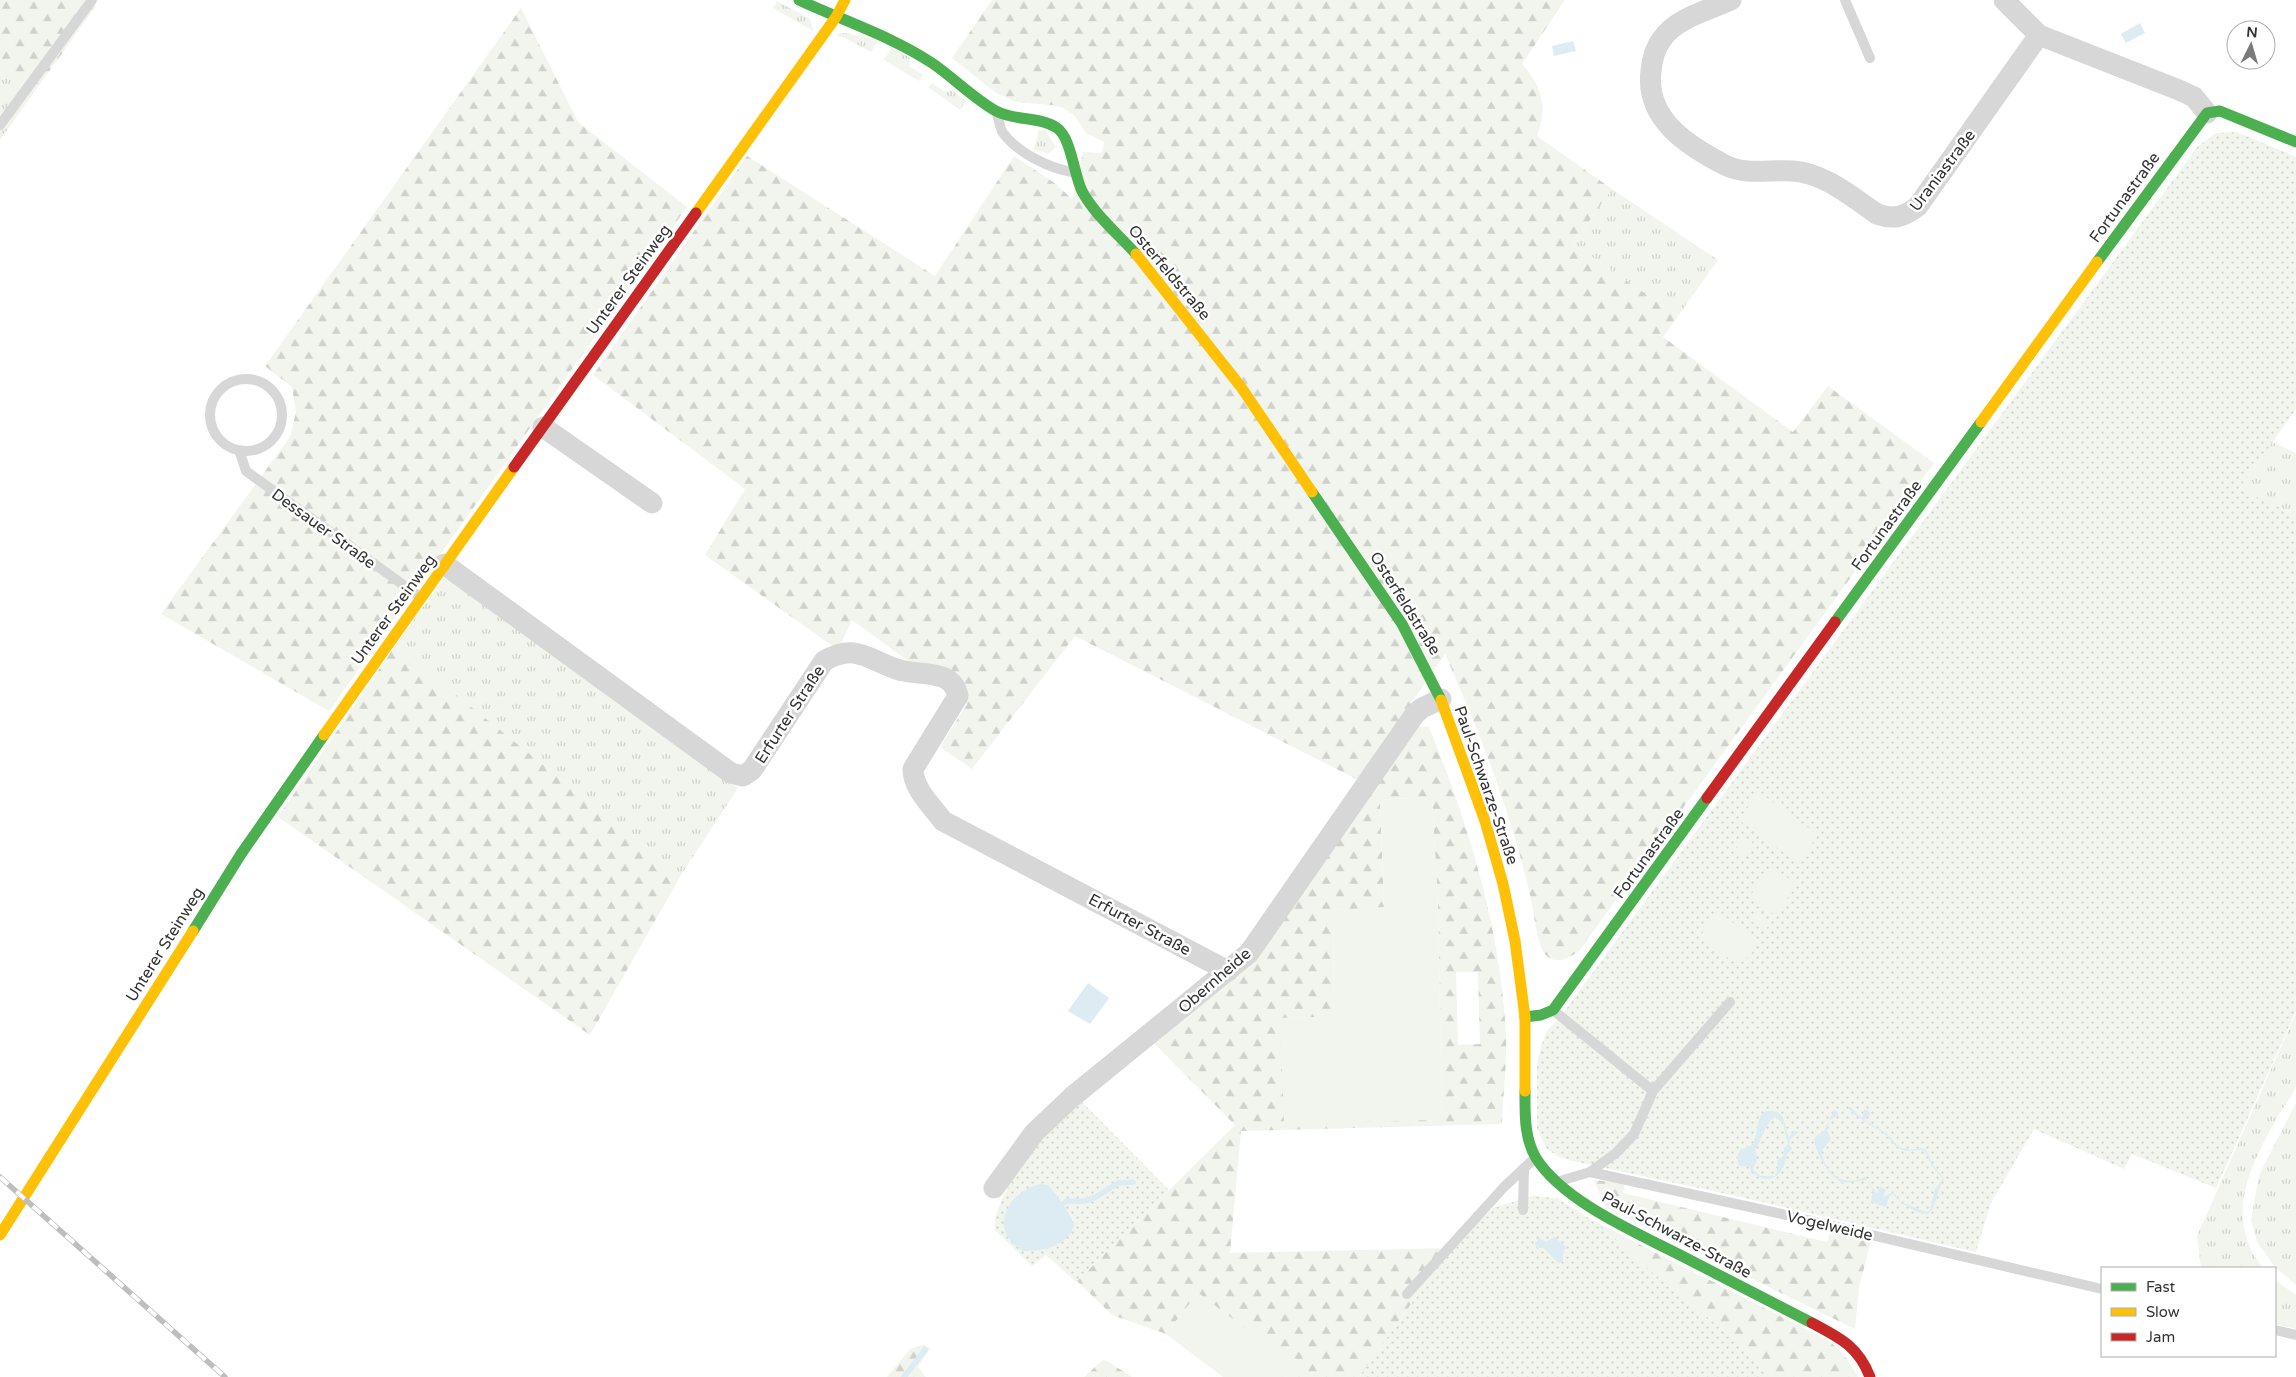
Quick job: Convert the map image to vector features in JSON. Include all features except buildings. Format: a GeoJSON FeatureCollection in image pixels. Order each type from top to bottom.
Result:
{"type":"FeatureCollection","features":[{"type":"Feature","properties":{"kind":"street","name":"Osterfeldstraße"},"geometry":{"type":"LineString","coordinates":[[799,0],[836,18],[884,35],[932,64],[996,111],[1013,117],[1040,121],[1058,128],[1066,141],[1074,172],[1082,192],[1103,218],[1145,263],[1241,387],[1374,580],[1430,674]]}},
{"type":"Feature","properties":{"kind":"street","name":"Unterer Steinweg"},"geometry":{"type":"LineString","coordinates":[[0,1235],[241,854],[444,564],[836,18],[844,0]]}},
{"type":"Feature","properties":{"kind":"street","name":"Uraniastraße"},"geometry":{"type":"LineString","coordinates":[[1731,0],[1685,20],[1662,38],[1653,58],[1650,82],[1654,103],[1662,118],[1673,132],[1726,165],[1747,171],[1794,171],[1813,175],[1877,214],[1888,218],[1899,217],[1918,206],[2039,35]]}},
{"type":"Feature","properties":{"kind":"street"},"geometry":{"type":"LineString","coordinates":[[2004,0],[2039,35],[2179,90],[2194,97],[2207,113],[2220,112],[2296,142]]}},
{"type":"Feature","properties":{"kind":"street","name":"Fortunastraße"},"geometry":{"type":"LineString","coordinates":[[1553,1010],[2207,113]]}},
{"type":"Feature","properties":{"kind":"street"},"geometry":{"type":"LineString","coordinates":[[543,427],[652,503]]}},
{"type":"Feature","properties":{"kind":"street","name":"Erfurter Straße"},"geometry":{"type":"LineString","coordinates":[[444,564],[730,773],[743,776],[752,770],[824,661],[836,654],[862,654],[898,670],[941,675],[956,687],[958,696],[913,769],[913,776],[920,790],[943,821],[1228,971]]}},
{"type":"Feature","properties":{"kind":"street","name":"Paul-Schwarze-Straße"},"geometry":{"type":"LineString","coordinates":[[1430,674],[1441,699],[1485,821],[1503,884],[1515,941],[1525,1017],[1525,1122],[1529,1142],[1536,1158],[1557,1182],[1600,1214],[1846,1342],[1864,1361],[1870,1377]]}},
{"type":"Feature","properties":{"kind":"street","name":"Obernheide"},"geometry":{"type":"LineString","coordinates":[[994,1188],[1034,1133],[1072,1097],[1249,953],[1415,714],[1422,708],[1441,699]]}},
{"type":"Feature","properties":{"kind":"street"},"geometry":{"type":"LineString","coordinates":[[1525,1017],[1541,1015],[1553,1010]]}},
{"type":"Feature","properties":{"kind":"lane"},"geometry":{"type":"LineString","coordinates":[[0,125],[92,0]]}},
{"type":"Feature","properties":{"kind":"lane"},"geometry":{"type":"LineString","coordinates":[[1845,0],[1870,58]]}},
{"type":"Feature","properties":{"kind":"lane"},"geometry":{"type":"LineString","coordinates":[[996,111],[1002,132],[1024,151],[1056,169],[1074,172]]}},
{"type":"Feature","properties":{"kind":"lane"},"geometry":{"type":"LineString","coordinates":[[244,379],[256,380],[267,385],[276,394],[281,405],[280,429],[273,439],[263,446],[251,450],[239,450],[224,443],[216,434],[211,422],[211,410],[214,399],[221,389],[232,382],[244,379]]}},
{"type":"Feature","properties":{"kind":"lane","name":"Dessauer Straße"},"geometry":{"type":"LineString","coordinates":[[239,450],[246,471],[421,597]]}},
{"type":"Feature","properties":{"kind":"lane"},"geometry":{"type":"LineString","coordinates":[[1590,1172],[1616,1153],[1634,1134],[1653,1091],[1730,1002]]}},
{"type":"Feature","properties":{"kind":"lane"},"geometry":{"type":"LineString","coordinates":[[1553,1010],[1653,1091]]}},
{"type":"Feature","properties":{"kind":"lane"},"geometry":{"type":"LineString","coordinates":[[1407,1294],[1504,1187],[1536,1158]]}},
{"type":"Feature","properties":{"kind":"lane"},"geometry":{"type":"LineString","coordinates":[[1522,1210],[1524,1168]]}},
{"type":"Feature","properties":{"kind":"lane","name":"Vogelweide"},"geometry":{"type":"LineString","coordinates":[[1557,1182],[1590,1172],[1979,1263],[2101,1289]]}},
{"type":"Feature","properties":{"kind":"lane"},"geometry":{"type":"LineString","coordinates":[[2276,1330],[2296,1335]]}},
{"type":"Feature","properties":{"kind":"green space"},"geometry":{"type":"Polygon","coordinates":[[[0,0],[88,0],[96,6],[35,91],[0,74],[0,0]]]}},
{"type":"Feature","properties":{"kind":"green space"},"geometry":{"type":"Polygon","coordinates":[[[992,0],[1565,0],[1522,64],[1534,80],[1541,98],[1542,116],[1537,136],[1612,189],[1573,244],[1678,316],[1663,337],[1793,432],[1828,386],[1934,463],[1579,951],[1571,956],[1562,960],[1553,960],[1542,950],[1514,833],[1494,773],[1445,654],[1358,780],[1075,636],[972,769],[940,747],[967,704],[852,620],[838,650],[705,555],[745,489],[593,375],[747,156],[935,276],[1014,156],[1056,184],[1072,199],[1083,152],[1102,153],[1104,142],[1086,133],[1074,115],[1063,108],[1052,105],[1016,102],[996,93],[952,58],[992,0]]]}},
{"type":"Feature","properties":{"kind":"green space"},"geometry":{"type":"Polygon","coordinates":[[[777,1],[810,19],[813,31],[773,8],[777,1]]]}},
{"type":"Feature","properties":{"kind":"green space"},"geometry":{"type":"Polygon","coordinates":[[[521,8],[578,122],[687,207],[329,711],[161,614],[290,437],[296,412],[292,387],[265,366],[521,8]]]}},
{"type":"Feature","properties":{"kind":"green space"},"geometry":{"type":"Polygon","coordinates":[[[839,33],[878,40],[871,52],[843,37],[838,37],[839,33]]]}},
{"type":"Feature","properties":{"kind":"green space"},"geometry":{"type":"Polygon","coordinates":[[[892,47],[910,58],[909,66],[923,75],[919,81],[884,60],[892,47]]]}},
{"type":"Feature","properties":{"kind":"green space"},"geometry":{"type":"Polygon","coordinates":[[[0,74],[35,91],[0,140],[0,74]]]}},
{"type":"Feature","properties":{"kind":"green space"},"geometry":{"type":"Polygon","coordinates":[[[932,83],[945,92],[952,90],[966,101],[960,110],[928,87],[932,83]]]}},
{"type":"Feature","properties":{"kind":"green space"},"geometry":{"type":"Polygon","coordinates":[[[1039,130],[1046,131],[1056,147],[1049,154],[1034,149],[1039,130]]]}},
{"type":"Feature","properties":{"kind":"green space"},"geometry":{"type":"Polygon","coordinates":[[[2237,132],[2296,157],[2296,409],[2239,489],[2296,515],[2296,1011],[2216,1188],[2132,1154],[2124,1169],[2034,1129],[1991,1203],[1976,1252],[1736,1196],[1573,1161],[1559,1157],[1547,1149],[1537,1129],[1537,1065],[1541,1046],[1547,1031],[1561,1016],[2198,146],[2216,133],[2237,132]]]}},
{"type":"Feature","properties":{"kind":"green space"},"geometry":{"type":"Polygon","coordinates":[[[1612,189],[1718,260],[1678,316],[1573,244],[1612,189]]]}},
{"type":"Feature","properties":{"kind":"green space"},"geometry":{"type":"Polygon","coordinates":[[[2272,442],[2296,453],[2296,515],[2239,490],[2272,442]]]}},
{"type":"Feature","properties":{"kind":"green space"},"geometry":{"type":"Polygon","coordinates":[[[445,577],[738,788],[681,875],[395,646],[445,577]]]}},
{"type":"Feature","properties":{"kind":"green space"},"geometry":{"type":"Polygon","coordinates":[[[395,646],[681,875],[590,1035],[278,817],[395,646]]]}},
{"type":"Feature","properties":{"kind":"green space"},"geometry":{"type":"Polygon","coordinates":[[[1415,727],[1429,727],[1470,840],[1490,917],[1503,996],[1506,1036],[1502,1124],[1241,1131],[1230,1253],[1451,1248],[1359,1377],[1285,1377],[1294,1365],[1198,1293],[1166,1334],[1112,1315],[1077,1281],[1235,1125],[1153,1042],[1257,959],[1415,727]],[[1432,797],[1380,800],[1384,908],[1333,910],[1334,1017],[1280,1018],[1442,1120],[1438,907],[1432,797]],[[1456,972],[1458,1045],[1480,1044],[1478,972],[1456,972]]]}},
{"type":"Feature","properties":{"kind":"green space"},"geometry":{"type":"Polygon","coordinates":[[[1759,792],[1818,835],[1798,863],[1739,820],[1759,792]]]}},
{"type":"Feature","properties":{"kind":"green space"},"geometry":{"type":"Polygon","coordinates":[[[1432,797],[1438,907],[1442,1120],[1284,1123],[1280,1018],[1334,1017],[1333,910],[1384,907],[1380,800],[1432,797]]]}},
{"type":"Feature","properties":{"kind":"green space"},"geometry":{"type":"Polygon","coordinates":[[[1745,837],[1754,844],[1742,859],[1733,853],[1745,837]]]}},
{"type":"Feature","properties":{"kind":"green space"},"geometry":{"type":"Polygon","coordinates":[[[1772,866],[1797,885],[1775,915],[1750,896],[1772,866]]]}},
{"type":"Feature","properties":{"kind":"green space"},"geometry":{"type":"Polygon","coordinates":[[[1756,912],[1771,922],[1765,931],[1750,920],[1756,912]]]}},
{"type":"Feature","properties":{"kind":"green space"},"geometry":{"type":"Polygon","coordinates":[[[1714,913],[1720,913],[1754,938],[1755,945],[1748,959],[1746,957],[1742,962],[1735,963],[1701,938],[1704,927],[1702,925],[1714,913]]]}},
{"type":"Feature","properties":{"kind":"green space"},"geometry":{"type":"Polygon","coordinates":[[[2296,1013],[2295,1090],[2278,1116],[2258,1154],[2245,1192],[2243,1211],[2245,1230],[2251,1249],[2262,1267],[2201,1267],[2197,1236],[2296,1013]]]}},
{"type":"Feature","properties":{"kind":"green space"},"geometry":{"type":"Polygon","coordinates":[[[1080,1100],[1169,1190],[1076,1282],[1046,1255],[1032,1266],[995,1230],[995,1220],[998,1209],[1011,1182],[1027,1156],[1041,1138],[1080,1100]]]}},
{"type":"Feature","properties":{"kind":"green space"},"geometry":{"type":"Polygon","coordinates":[[[2296,1103],[2296,1285],[2274,1266],[2257,1242],[2251,1220],[2259,1175],[2296,1103]]]}},
{"type":"Feature","properties":{"kind":"green space"},"geometry":{"type":"Polygon","coordinates":[[[1594,1180],[1625,1183],[1623,1193],[1827,1242],[1830,1231],[1871,1241],[1859,1287],[1855,1329],[1605,1207],[1594,1180]]]}},
{"type":"Feature","properties":{"kind":"green space"},"geometry":{"type":"Polygon","coordinates":[[[1532,1196],[1557,1198],[1592,1220],[1668,1286],[1745,1347],[1767,1377],[1359,1377],[1451,1248],[1493,1208],[1532,1196]]]}},
{"type":"Feature","properties":{"kind":"green space"},"geometry":{"type":"Polygon","coordinates":[[[1592,1220],[1831,1342],[1847,1359],[1858,1377],[1767,1377],[1745,1347],[1668,1286],[1592,1220]]]}},
{"type":"Feature","properties":{"kind":"green space"},"geometry":{"type":"Polygon","coordinates":[[[2276,1281],[2296,1295],[2296,1329],[2276,1324],[2276,1281]]]}},
{"type":"Feature","properties":{"kind":"green space"},"geometry":{"type":"Polygon","coordinates":[[[1198,1293],[1294,1365],[1285,1377],[1223,1377],[1166,1334],[1198,1293]]]}},
{"type":"Feature","properties":{"kind":"green space"},"geometry":{"type":"Polygon","coordinates":[[[922,1345],[930,1348],[918,1367],[926,1377],[887,1377],[910,1349],[922,1345]]]}},
{"type":"Feature","properties":{"kind":"green space"},"geometry":{"type":"Polygon","coordinates":[[[1104,1359],[1132,1377],[1084,1377],[1104,1359]]]}},
{"type":"Feature","properties":{"kind":"shaded area"},"geometry":{"type":"Polygon","coordinates":[[[2140,23],[2145,33],[2126,43],[2121,34],[2140,23]]]}},
{"type":"Feature","properties":{"kind":"shaded area"},"geometry":{"type":"Polygon","coordinates":[[[1573,41],[1576,51],[1554,56],[1552,46],[1573,41]]]}},
{"type":"Feature","properties":{"kind":"shaded area"},"geometry":{"type":"Polygon","coordinates":[[[1088,983],[1109,998],[1090,1024],[1068,1011],[1088,983]]]}},
{"type":"Feature","properties":{"kind":"shaded area"},"geometry":{"type":"Polygon","coordinates":[[[1850,1107],[1862,1118],[1864,1110],[1868,1110],[1870,1114],[1864,1120],[1886,1133],[1899,1147],[1910,1150],[1921,1148],[1926,1150],[1933,1165],[1944,1179],[1933,1207],[1928,1214],[1913,1210],[1902,1202],[1926,1212],[1930,1210],[1935,1189],[1943,1179],[1932,1166],[1925,1151],[1905,1151],[1899,1148],[1884,1134],[1856,1116],[1848,1108],[1850,1107]]]}},
{"type":"Feature","properties":{"kind":"shaded area"},"geometry":{"type":"Polygon","coordinates":[[[1834,1110],[1838,1112],[1838,1116],[1829,1120],[1834,1110]]]}},
{"type":"Feature","properties":{"kind":"shaded area"},"geometry":{"type":"Polygon","coordinates":[[[1766,1111],[1773,1111],[1782,1115],[1789,1137],[1794,1131],[1799,1132],[1790,1139],[1789,1144],[1792,1148],[1786,1156],[1782,1170],[1774,1177],[1768,1179],[1756,1175],[1750,1170],[1750,1167],[1739,1166],[1737,1157],[1740,1150],[1750,1146],[1754,1141],[1762,1114],[1766,1111]],[[1775,1117],[1771,1120],[1755,1149],[1757,1160],[1753,1170],[1761,1176],[1775,1176],[1778,1168],[1777,1161],[1784,1155],[1784,1148],[1788,1144],[1783,1123],[1775,1117]]]}},
{"type":"Feature","properties":{"kind":"shaded area"},"geometry":{"type":"Polygon","coordinates":[[[1829,1121],[1827,1130],[1831,1139],[1821,1152],[1823,1160],[1831,1172],[1843,1180],[1850,1181],[1865,1177],[1876,1193],[1878,1193],[1878,1189],[1881,1187],[1886,1190],[1883,1197],[1893,1192],[1900,1201],[1893,1194],[1889,1196],[1886,1207],[1871,1202],[1873,1191],[1867,1180],[1843,1183],[1828,1170],[1818,1153],[1814,1141],[1816,1136],[1824,1131],[1829,1121]]]}},
{"type":"Feature","properties":{"kind":"shaded area"},"geometry":{"type":"Polygon","coordinates":[[[1048,1185],[1056,1194],[1074,1225],[1071,1232],[1060,1243],[1047,1249],[1023,1251],[1007,1237],[1004,1225],[1005,1217],[1012,1202],[1018,1195],[1033,1186],[1048,1185]]]}},
{"type":"Feature","properties":{"kind":"shaded area"},"geometry":{"type":"Polygon","coordinates":[[[1555,1237],[1567,1248],[1563,1251],[1563,1262],[1558,1263],[1544,1248],[1537,1248],[1535,1244],[1539,1238],[1546,1242],[1555,1237]]]}},
{"type":"Feature","properties":{"kind":"waterway"},"geometry":{"type":"LineString","coordinates":[[1057,1207],[1067,1201],[1084,1201],[1094,1198],[1118,1183],[1133,1182]]}},
{"type":"Feature","properties":{"kind":"waterway"},"geometry":{"type":"LineString","coordinates":[[904,1377],[925,1350]]}},
{"type":"Feature","properties":{"kind":"railway"},"geometry":{"type":"LineString","coordinates":[[0,1177],[225,1377]]}},
{"type":"Feature","properties":{"kind":"traffic: fast"},"geometry":{"type":"LineString","coordinates":[[799,0],[916,53],[996,111],[1050,124],[1057,128],[1066,139],[1079,184],[1087,199],[1100,216],[1136,254]]}},
{"type":"Feature","properties":{"kind":"traffic: fast"},"geometry":{"type":"LineString","coordinates":[[2097,262],[2207,113],[2220,111],[2296,142]]}},
{"type":"Feature","properties":{"kind":"traffic: fast"},"geometry":{"type":"LineString","coordinates":[[1835,622],[1981,422]]}},
{"type":"Feature","properties":{"kind":"traffic: fast"},"geometry":{"type":"LineString","coordinates":[[1312,492],[1402,624],[1441,700]]}},
{"type":"Feature","properties":{"kind":"traffic: fast"},"geometry":{"type":"LineString","coordinates":[[193,931],[241,854],[324,735]]}},
{"type":"Feature","properties":{"kind":"traffic: fast"},"geometry":{"type":"LineString","coordinates":[[1525,1017],[1541,1015],[1553,1010],[1707,798]]}},
{"type":"Feature","properties":{"kind":"traffic: fast"},"geometry":{"type":"LineString","coordinates":[[1525,1091],[1526,1125],[1532,1150],[1548,1174],[1564,1188],[1582,1202],[1622,1226],[1812,1323]]}},
{"type":"Feature","properties":{"kind":"traffic: slow"},"geometry":{"type":"LineString","coordinates":[[696,213],[836,17],[845,0]]}},
{"type":"Feature","properties":{"kind":"traffic: slow"},"geometry":{"type":"LineString","coordinates":[[1136,254],[1241,387],[1312,492]]}},
{"type":"Feature","properties":{"kind":"traffic: slow"},"geometry":{"type":"LineString","coordinates":[[1981,422],[2097,262]]}},
{"type":"Feature","properties":{"kind":"traffic: slow"},"geometry":{"type":"LineString","coordinates":[[324,735],[514,467]]}},
{"type":"Feature","properties":{"kind":"traffic: slow"},"geometry":{"type":"LineString","coordinates":[[1441,700],[1485,821],[1503,884],[1515,941],[1525,1017],[1525,1091]]}},
{"type":"Feature","properties":{"kind":"traffic: slow"},"geometry":{"type":"LineString","coordinates":[[0,1235],[193,931]]}},
{"type":"Feature","properties":{"kind":"traffic: jam"},"geometry":{"type":"LineString","coordinates":[[514,467],[696,213]]}},
{"type":"Feature","properties":{"kind":"traffic: jam"},"geometry":{"type":"LineString","coordinates":[[1707,798],[1835,622]]}},
{"type":"Feature","properties":{"kind":"traffic: jam"},"geometry":{"type":"LineString","coordinates":[[1812,1323],[1854,1350],[1870,1377]]}}]}
